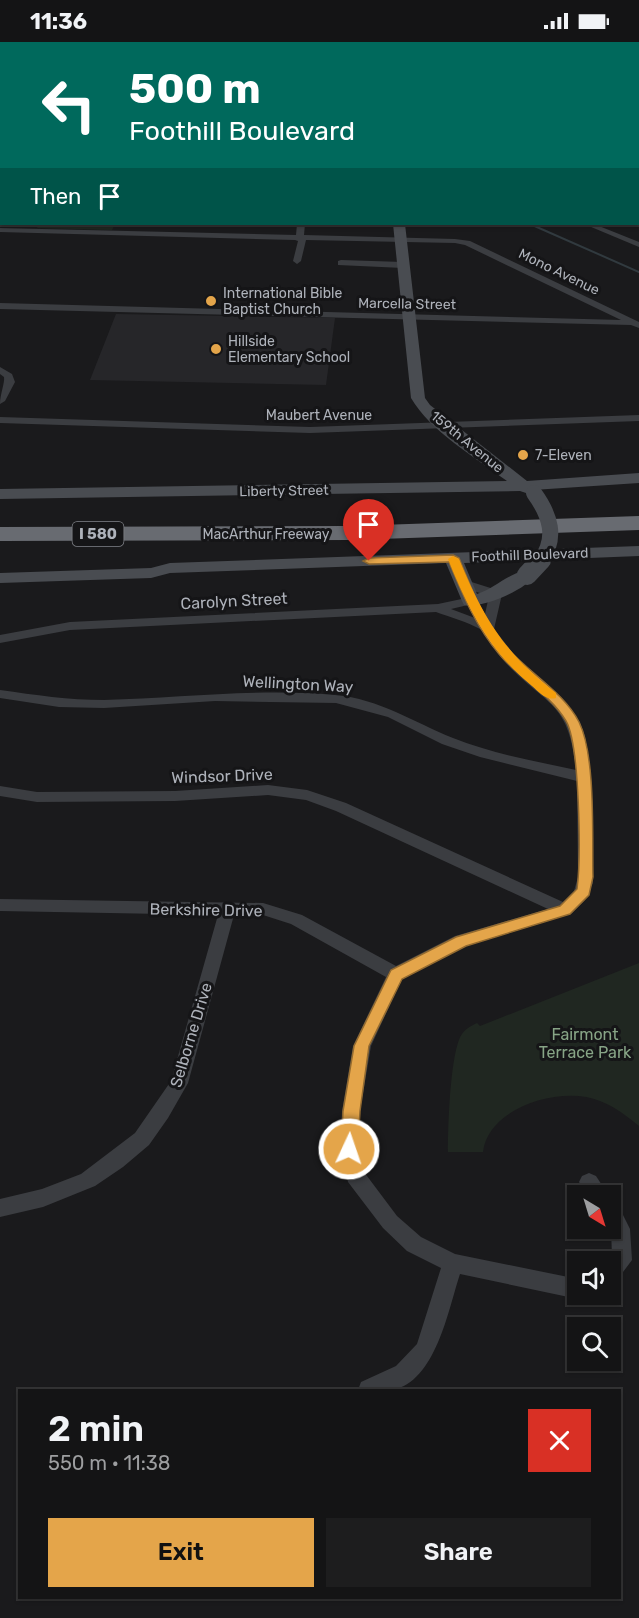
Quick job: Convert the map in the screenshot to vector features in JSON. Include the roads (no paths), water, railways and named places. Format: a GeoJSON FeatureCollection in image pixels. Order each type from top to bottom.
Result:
{"type":"FeatureCollection","features":[{"type":"Feature","properties":{"kind":"highway","name":"MacArthur Freeway"},"geometry":{"type":"LineString","coordinates":[[0,516],[405,515],[639,506]]}},
{"type":"Feature","properties":{"kind":"highway","name":"MacArthur Freeway"},"geometry":{"type":"LineString","coordinates":[[0,534],[418,532],[639,523]]}},
{"type":"Feature","properties":{"kind":"highway"},"geometry":{"type":"LineString","coordinates":[[0,544],[80,542],[195,534]]}},
{"type":"Feature","properties":{"kind":"street"},"geometry":{"type":"LineString","coordinates":[[163,234],[168,225]]}},
{"type":"Feature","properties":{"kind":"street"},"geometry":{"type":"LineString","coordinates":[[297,261],[302,240],[299,238],[301,225]]}},
{"type":"Feature","properties":{"kind":"street","name":"159th Avenue"},"geometry":{"type":"LineString","coordinates":[[399,225],[418,398],[443,425],[528,489],[548,514],[552,535],[545,555],[527,575],[496,594],[471,601]]}},
{"type":"Feature","properties":{"kind":"street"},"geometry":{"type":"LineString","coordinates":[[590,225],[639,245]]}},
{"type":"Feature","properties":{"kind":"street"},"geometry":{"type":"LineString","coordinates":[[0,230],[400,240]]}},
{"type":"Feature","properties":{"kind":"street","name":"Mono Avenue"},"geometry":{"type":"LineString","coordinates":[[400,240],[467,243],[636,324]]}},
{"type":"Feature","properties":{"kind":"street"},"geometry":{"type":"LineString","coordinates":[[341,263],[403,265]]}},
{"type":"Feature","properties":{"kind":"street"},"geometry":{"type":"LineString","coordinates":[[0,316],[3,306]]}},
{"type":"Feature","properties":{"kind":"street","name":"Marcella Street"},"geometry":{"type":"LineString","coordinates":[[3,306],[636,324]]}},
{"type":"Feature","properties":{"kind":"street"},"geometry":{"type":"LineString","coordinates":[[0,370],[9,376],[10,382],[0,401]]}},
{"type":"Feature","properties":{"kind":"street","name":"Maubert Avenue"},"geometry":{"type":"LineString","coordinates":[[0,420],[310,430],[639,418]]}},
{"type":"Feature","properties":{"kind":"street","name":"Liberty Street"},"geometry":{"type":"LineString","coordinates":[[0,494],[528,489],[639,478]]}},
{"type":"Feature","properties":{"kind":"street","name":"Foothill Boulevard"},"geometry":{"type":"LineString","coordinates":[[0,578],[151,573],[170,568],[639,551]]}},
{"type":"Feature","properties":{"kind":"street"},"geometry":{"type":"LineString","coordinates":[[453,558],[471,601],[502,650],[527,676],[556,699],[573,722],[580,744],[583,777],[585,884],[580,896],[565,910],[461,941],[396,974],[362,1046],[351,1111],[349,1149],[356,1176],[390,1222],[414,1244],[453,1263],[567,1287]]}},
{"type":"Feature","properties":{"kind":"street","name":"Foothill Boulevard"},"geometry":{"type":"LineString","coordinates":[[0,565],[150,563],[170,568]]}},
{"type":"Feature","properties":{"kind":"street"},"geometry":{"type":"LineString","coordinates":[[462,583],[496,594],[488,628]]}},
{"type":"Feature","properties":{"kind":"street","name":"Carolyn Street"},"geometry":{"type":"LineString","coordinates":[[0,639],[70,626],[438,608],[471,601]]}},
{"type":"Feature","properties":{"kind":"street"},"geometry":{"type":"LineString","coordinates":[[438,608],[488,628]]}},
{"type":"Feature","properties":{"kind":"street","name":"Wellington Way"},"geometry":{"type":"LineString","coordinates":[[2,698],[59,704],[104,704],[215,697],[336,699],[393,714],[447,741],[484,754],[583,777]]}},
{"type":"Feature","properties":{"kind":"street","name":"Windsor Drive"},"geometry":{"type":"LineString","coordinates":[[0,791],[38,797],[175,796],[268,790],[307,795],[341,807],[565,910]]}},
{"type":"Feature","properties":{"kind":"street","name":"Berkshire Drive"},"geometry":{"type":"LineString","coordinates":[[0,905],[264,909],[296,919],[396,974]]}},
{"type":"Feature","properties":{"kind":"street","name":"Selborne Drive"},"geometry":{"type":"LineString","coordinates":[[0,1208],[43,1198],[88,1180],[142,1139],[162,1112],[179,1083],[228,907]]}},
{"type":"Feature","properties":{"kind":"street"},"geometry":{"type":"LineString","coordinates":[[621,1239],[621,1261]]}},
{"type":"Feature","properties":{"kind":"street"},"geometry":{"type":"LineString","coordinates":[[371,1389],[404,1374],[425,1350],[453,1263]]}},
{"type":"Feature","properties":{"kind":"waterway"},"geometry":{"type":"LineString","coordinates":[[532,225],[639,272]]}},
{"type":"Feature","properties":{"kind":"place","name":"International Bible Baptist Church"},"geometry":{"type":"Point","coordinates":[211,301]}},
{"type":"Feature","properties":{"kind":"place","name":"Hillside Elementary School"},"geometry":{"type":"Point","coordinates":[216,349]}},
{"type":"Feature","properties":{"kind":"place","name":"7-Eleven"},"geometry":{"type":"Point","coordinates":[523,455]}},
{"type":"Feature","properties":{"kind":"park label","name":"Fairmont Terrace Park"},"geometry":{"type":"Point","coordinates":[585,1043]}}]}
